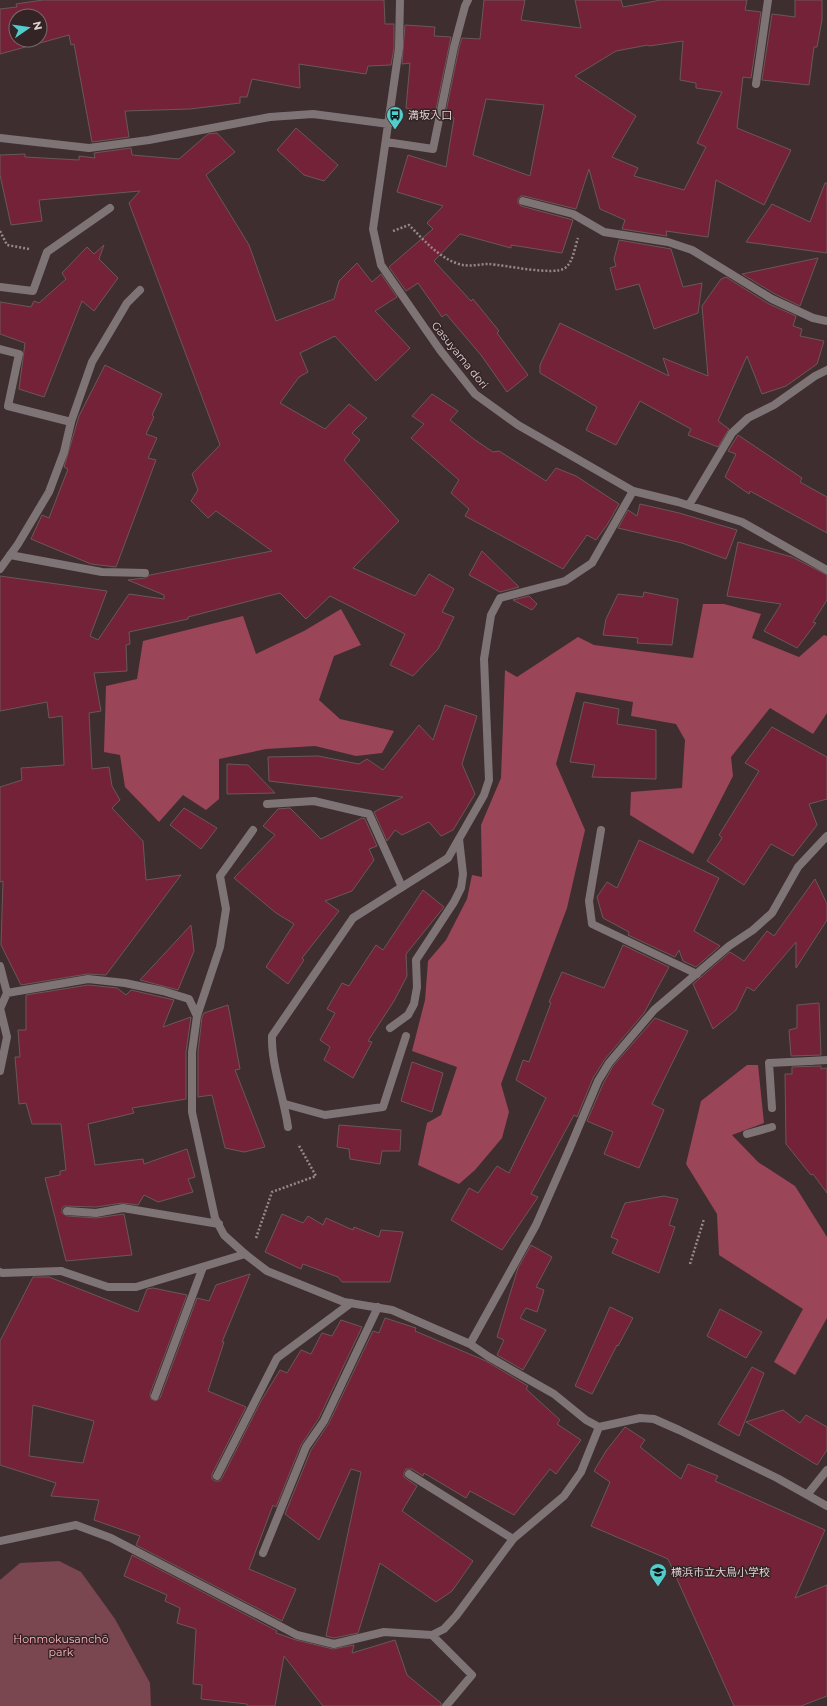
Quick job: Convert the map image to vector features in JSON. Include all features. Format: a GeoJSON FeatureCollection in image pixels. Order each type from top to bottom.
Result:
{"type":"FeatureCollection","features":[{"type":"Feature","properties":{"kind":"street","name":"Gasuyama dori"},"geometry":{"type":"LineString","coordinates":[[400,0],[399,48],[373,229],[381,265],[435,344],[475,394],[518,425],[633,490],[689,505],[742,522],[827,570]]}},
{"type":"Feature","properties":{"kind":"street"},"geometry":{"type":"LineString","coordinates":[[386,142],[433,149],[454,47],[468,0]]}},
{"type":"Feature","properties":{"kind":"street"},"geometry":{"type":"LineString","coordinates":[[756,84],[768,0]]}},
{"type":"Feature","properties":{"kind":"street"},"geometry":{"type":"LineString","coordinates":[[0,138],[89,148],[149,140],[270,117],[313,114],[389,124]]}},
{"type":"Feature","properties":{"kind":"street"},"geometry":{"type":"LineString","coordinates":[[523,201],[573,214],[604,232],[668,242],[692,250],[772,299],[813,318],[827,321]]}},
{"type":"Feature","properties":{"kind":"street"},"geometry":{"type":"LineString","coordinates":[[0,287],[33,291],[47,252],[110,208]]}},
{"type":"Feature","properties":{"kind":"street"},"geometry":{"type":"LineString","coordinates":[[0,569],[49,492],[64,452],[71,422],[92,362],[127,303],[140,290]]}},
{"type":"Feature","properties":{"kind":"street"},"geometry":{"type":"LineString","coordinates":[[0,349],[19,354],[8,406],[71,422]]}},
{"type":"Feature","properties":{"kind":"street"},"geometry":{"type":"LineString","coordinates":[[689,505],[732,434],[748,418],[774,405],[815,376],[827,370]]}},
{"type":"Feature","properties":{"kind":"street"},"geometry":{"type":"LineString","coordinates":[[288,1127],[285,1104],[271,1049],[272,1036],[353,918],[448,858],[484,795],[489,780],[484,659],[491,615],[500,598],[565,581],[592,562],[633,490]]}},
{"type":"Feature","properties":{"kind":"street"},"geometry":{"type":"LineString","coordinates":[[10,555],[102,572],[145,573]]}},
{"type":"Feature","properties":{"kind":"street"},"geometry":{"type":"LineString","coordinates":[[267,804],[314,801],[369,814],[402,887]]}},
{"type":"Feature","properties":{"kind":"street"},"geometry":{"type":"LineString","coordinates":[[253,830],[220,876],[226,909],[224,924],[220,947],[197,1016],[192,1052],[192,1112],[215,1218],[224,1235],[247,1256],[267,1271],[344,1302],[392,1310],[470,1344],[488,1357],[554,1394],[586,1420],[599,1427],[640,1418],[654,1419],[777,1478],[827,1506]]}},
{"type":"Feature","properties":{"kind":"street"},"geometry":{"type":"LineString","coordinates":[[601,830],[589,901],[592,924],[697,974]]}},
{"type":"Feature","properties":{"kind":"street"},"geometry":{"type":"LineString","coordinates":[[470,1344],[536,1225],[598,1081],[609,1063],[654,1010],[729,946],[753,930],[772,913],[798,867],[827,836]]}},
{"type":"Feature","properties":{"kind":"street"},"geometry":{"type":"LineString","coordinates":[[390,1028],[408,1015],[414,1004],[417,987],[416,960],[454,902],[461,888],[463,874],[459,839]]}},
{"type":"Feature","properties":{"kind":"street"},"geometry":{"type":"LineString","coordinates":[[0,966],[6,993],[0,1009],[7,1037],[0,1071]]}},
{"type":"Feature","properties":{"kind":"street"},"geometry":{"type":"LineString","coordinates":[[6,993],[88,979],[117,982],[163,991],[189,999],[197,1016]]}},
{"type":"Feature","properties":{"kind":"street"},"geometry":{"type":"LineString","coordinates":[[285,1104],[325,1115],[383,1107],[406,1036]]}},
{"type":"Feature","properties":{"kind":"street"},"geometry":{"type":"LineString","coordinates":[[772,1108],[769,1063],[827,1060]]}},
{"type":"Feature","properties":{"kind":"street"},"geometry":{"type":"LineString","coordinates":[[746,1134],[772,1127]]}},
{"type":"Feature","properties":{"kind":"street"},"geometry":{"type":"LineString","coordinates":[[67,1211],[96,1212],[123,1208],[219,1224]]}},
{"type":"Feature","properties":{"kind":"street"},"geometry":{"type":"LineString","coordinates":[[0,1272],[61,1271],[108,1287],[136,1287],[203,1267],[247,1256]]}},
{"type":"Feature","properties":{"kind":"street"},"geometry":{"type":"LineString","coordinates":[[155,1396],[203,1267]]}},
{"type":"Feature","properties":{"kind":"street"},"geometry":{"type":"LineString","coordinates":[[217,1476],[277,1358],[351,1303]]}},
{"type":"Feature","properties":{"kind":"street"},"geometry":{"type":"LineString","coordinates":[[263,1553],[306,1447],[324,1421],[378,1307]]}},
{"type":"Feature","properties":{"kind":"street"},"geometry":{"type":"LineString","coordinates":[[432,1635],[444,1629],[456,1616],[513,1539],[564,1496],[581,1472],[599,1427]]}},
{"type":"Feature","properties":{"kind":"street"},"geometry":{"type":"LineString","coordinates":[[807,1495],[827,1470]]}},
{"type":"Feature","properties":{"kind":"street"},"geometry":{"type":"LineString","coordinates":[[409,1474],[513,1539]]}},
{"type":"Feature","properties":{"kind":"street"},"geometry":{"type":"LineString","coordinates":[[0,1541],[76,1525],[111,1538],[297,1635],[334,1644],[384,1632],[420,1633],[432,1635],[472,1675],[446,1706]]}},
{"type":"Feature","properties":{"kind":"path"},"geometry":{"type":"LineString","coordinates":[[375,238],[409,225],[436,252],[456,263],[470,266],[488,264],[560,271],[566,268],[570,263],[583,220]]}},
{"type":"Feature","properties":{"kind":"path"},"geometry":{"type":"LineString","coordinates":[[0,230],[7,245],[47,252]]}},
{"type":"Feature","properties":{"kind":"path"},"geometry":{"type":"LineString","coordinates":[[247,1256],[272,1192],[316,1176],[288,1127]]}},
{"type":"Feature","properties":{"kind":"path"},"geometry":{"type":"LineString","coordinates":[[690,1264],[704,1219]]}},
{"type":"Feature","properties":{"kind":"green space","name":"Honmokusanchō park"},"geometry":{"type":"Polygon","coordinates":[[[59,1561],[81,1572],[115,1619],[150,1683],[151,1706],[0,1706],[0,1580],[20,1563],[59,1561]]]}},
{"type":"Feature","properties":{"kind":"shaded area"},"geometry":{"type":"Polygon","coordinates":[[[703,604],[724,604],[761,614],[752,638],[799,657],[824,635],[827,636],[827,713],[813,734],[770,708],[731,757],[733,776],[693,854],[630,815],[631,792],[682,788],[685,740],[676,724],[631,716],[633,702],[576,692],[556,764],[585,830],[567,908],[501,1084],[509,1112],[502,1138],[475,1170],[459,1184],[418,1165],[427,1123],[441,1115],[457,1067],[412,1051],[425,1000],[428,961],[446,940],[467,899],[472,875],[482,877],[481,825],[501,778],[505,670],[517,677],[578,637],[594,645],[693,658],[703,604]]]}},
{"type":"Feature","properties":{"kind":"shaded area"},"geometry":{"type":"Polygon","coordinates":[[[341,609],[361,645],[334,656],[319,700],[340,719],[394,731],[382,753],[356,756],[315,746],[266,749],[219,759],[219,799],[206,810],[183,795],[159,822],[125,787],[120,755],[104,752],[106,686],[137,679],[143,641],[243,616],[256,654],[304,631],[341,609]]]}},
{"type":"Feature","properties":{"kind":"shaded area"},"geometry":{"type":"Polygon","coordinates":[[[747,1065],[758,1065],[764,1123],[732,1135],[758,1162],[795,1186],[827,1237],[827,1318],[795,1375],[774,1362],[803,1309],[719,1255],[717,1214],[686,1164],[701,1101],[747,1065]]]}},
{"type":"Feature","properties":{"kind":"building"},"geometry":{"type":"Polygon","coordinates":[[[43,0],[384,0],[385,24],[394,24],[394,48],[391,65],[368,66],[366,74],[299,64],[300,88],[252,79],[247,97],[240,97],[240,103],[190,109],[125,111],[129,137],[92,142],[74,44],[71,45],[69,35],[48,41],[48,8],[8,8],[17,7],[16,4],[43,0]]]}},
{"type":"Feature","properties":{"kind":"building"},"geometry":{"type":"Polygon","coordinates":[[[484,0],[525,0],[521,20],[581,28],[575,0],[621,0],[623,7],[661,0],[747,0],[745,10],[761,12],[751,78],[743,77],[737,128],[791,150],[764,205],[716,180],[708,237],[666,231],[667,236],[622,229],[625,220],[600,209],[589,169],[576,209],[524,196],[521,196],[518,199],[518,203],[521,206],[573,220],[562,253],[511,245],[511,248],[460,234],[434,261],[471,301],[473,299],[499,331],[497,333],[528,375],[507,392],[481,355],[446,314],[442,317],[418,283],[406,291],[389,267],[433,229],[427,223],[443,206],[397,192],[408,155],[446,167],[454,118],[445,116],[459,48],[462,38],[480,39],[484,0]],[[683,41],[648,45],[616,51],[575,76],[636,116],[612,157],[638,168],[634,176],[684,190],[706,147],[697,143],[722,92],[696,88],[696,83],[680,80],[683,41]],[[486,99],[473,155],[530,176],[544,105],[486,99]]]}},
{"type":"Feature","properties":{"kind":"building"},"geometry":{"type":"Polygon","coordinates":[[[795,0],[822,0],[822,20],[817,47],[814,47],[809,85],[762,80],[772,14],[795,17],[795,0]]]}},
{"type":"Feature","properties":{"kind":"building"},"geometry":{"type":"Polygon","coordinates":[[[8,8],[8,48],[22,48],[0,54],[0,9],[8,8]]]}},
{"type":"Feature","properties":{"kind":"building"},"geometry":{"type":"Polygon","coordinates":[[[405,25],[435,27],[434,36],[451,37],[435,114],[406,108],[410,63],[402,64],[405,25]]]}},
{"type":"Feature","properties":{"kind":"building"},"geometry":{"type":"Polygon","coordinates":[[[296,128],[338,165],[324,181],[304,175],[277,150],[296,128]]]}},
{"type":"Feature","properties":{"kind":"building"},"geometry":{"type":"Polygon","coordinates":[[[217,133],[235,152],[206,175],[249,245],[276,321],[334,299],[339,281],[357,263],[372,282],[381,274],[397,297],[375,311],[410,348],[376,381],[335,336],[300,353],[308,372],[299,377],[280,403],[325,429],[349,404],[367,418],[352,433],[360,440],[344,460],[399,521],[353,568],[415,596],[429,574],[454,589],[442,612],[454,617],[438,649],[413,676],[390,665],[405,634],[330,596],[306,619],[280,593],[188,617],[188,619],[129,632],[130,644],[126,645],[127,671],[94,673],[101,711],[89,713],[92,769],[109,767],[112,786],[120,800],[112,808],[143,841],[146,880],[181,875],[106,975],[87,974],[21,985],[1,945],[3,881],[0,882],[0,787],[22,780],[21,768],[64,765],[62,716],[49,718],[47,702],[0,711],[0,576],[107,591],[90,636],[98,640],[129,594],[164,599],[164,595],[128,580],[145,578],[150,575],[272,551],[216,511],[208,518],[191,501],[198,490],[192,474],[220,445],[129,203],[140,191],[39,200],[42,221],[11,225],[0,175],[0,155],[25,154],[25,157],[79,160],[79,156],[95,158],[94,153],[131,148],[132,155],[179,159],[208,134],[217,133]]]}},
{"type":"Feature","properties":{"kind":"building"},"geometry":{"type":"Polygon","coordinates":[[[825,183],[827,183],[827,253],[746,242],[772,204],[810,222],[825,183]]]}},
{"type":"Feature","properties":{"kind":"building"},"geometry":{"type":"Polygon","coordinates":[[[619,240],[671,249],[683,287],[702,283],[698,313],[654,329],[639,284],[616,290],[610,268],[616,266],[614,259],[619,240]]]}},
{"type":"Feature","properties":{"kind":"building"},"geometry":{"type":"Polygon","coordinates":[[[104,245],[99,259],[118,278],[94,311],[82,301],[44,397],[19,389],[25,343],[0,334],[0,302],[31,307],[34,301],[39,303],[66,279],[62,273],[87,247],[94,254],[104,245]]]}},
{"type":"Feature","properties":{"kind":"building"},"geometry":{"type":"Polygon","coordinates":[[[818,258],[800,306],[775,294],[742,274],[818,258]]]}},
{"type":"Feature","properties":{"kind":"building"},"geometry":{"type":"Polygon","coordinates":[[[726,277],[769,304],[796,316],[793,326],[802,329],[800,336],[824,341],[817,364],[786,386],[762,394],[747,356],[718,421],[729,429],[718,447],[688,435],[691,429],[640,401],[616,445],[586,430],[597,407],[540,373],[540,365],[560,323],[669,376],[663,358],[708,376],[702,306],[721,279],[726,277]]]}},
{"type":"Feature","properties":{"kind":"building"},"geometry":{"type":"Polygon","coordinates":[[[105,365],[162,394],[152,415],[154,417],[146,434],[157,438],[148,458],[156,460],[116,567],[91,564],[31,539],[42,515],[49,518],[68,469],[64,467],[79,416],[105,365]]]}},
{"type":"Feature","properties":{"kind":"building"},"geometry":{"type":"Polygon","coordinates":[[[432,394],[458,411],[450,420],[493,452],[499,451],[546,481],[556,468],[576,476],[619,504],[596,540],[587,535],[563,569],[465,516],[469,509],[451,493],[459,480],[411,438],[424,424],[412,416],[432,394]]]}},
{"type":"Feature","properties":{"kind":"building"},"geometry":{"type":"Polygon","coordinates":[[[738,435],[802,478],[800,482],[827,497],[827,533],[750,491],[749,494],[725,477],[736,454],[728,451],[738,435]]]}},
{"type":"Feature","properties":{"kind":"building"},"geometry":{"type":"Polygon","coordinates":[[[640,504],[679,513],[737,530],[726,559],[682,543],[618,528],[628,510],[637,516],[640,504]]]}},
{"type":"Feature","properties":{"kind":"building"},"geometry":{"type":"Polygon","coordinates":[[[738,542],[792,557],[827,575],[827,600],[813,622],[816,623],[797,648],[764,631],[781,604],[727,596],[738,542]]]}},
{"type":"Feature","properties":{"kind":"building"},"geometry":{"type":"Polygon","coordinates":[[[482,551],[519,587],[500,592],[469,575],[482,551]]]}},
{"type":"Feature","properties":{"kind":"building"},"geometry":{"type":"Polygon","coordinates":[[[644,592],[678,599],[672,645],[637,643],[638,638],[603,635],[606,619],[618,594],[643,597],[644,592]]]}},
{"type":"Feature","properties":{"kind":"building"},"geometry":{"type":"Polygon","coordinates":[[[529,596],[537,604],[532,610],[513,600],[529,596]]]}},
{"type":"Feature","properties":{"kind":"building"},"geometry":{"type":"Polygon","coordinates":[[[584,702],[619,709],[617,724],[656,730],[656,779],[592,777],[595,765],[570,762],[584,702]]]}},
{"type":"Feature","properties":{"kind":"building"},"geometry":{"type":"Polygon","coordinates":[[[445,705],[477,716],[462,764],[475,794],[453,830],[441,836],[429,822],[402,835],[395,830],[387,841],[374,812],[403,797],[269,781],[268,757],[318,756],[359,764],[367,759],[383,770],[419,725],[433,740],[445,705]]]}},
{"type":"Feature","properties":{"kind":"building"},"geometry":{"type":"Polygon","coordinates":[[[772,727],[827,757],[827,799],[809,804],[817,825],[793,856],[771,844],[744,885],[707,861],[722,838],[719,835],[759,771],[745,763],[772,727]]]}},
{"type":"Feature","properties":{"kind":"building"},"geometry":{"type":"Polygon","coordinates":[[[227,764],[248,765],[275,793],[227,794],[227,764]]]}},
{"type":"Feature","properties":{"kind":"building"},"geometry":{"type":"Polygon","coordinates":[[[184,808],[217,828],[201,849],[170,825],[184,808]]]}},
{"type":"Feature","properties":{"kind":"building"},"geometry":{"type":"Polygon","coordinates":[[[290,808],[321,839],[362,818],[365,819],[377,846],[369,849],[374,860],[352,891],[325,901],[339,911],[302,958],[304,960],[288,984],[266,967],[294,924],[276,913],[234,878],[275,835],[263,826],[278,809],[290,808]]]}},
{"type":"Feature","properties":{"kind":"building"},"geometry":{"type":"Polygon","coordinates":[[[639,840],[719,878],[694,931],[720,946],[696,967],[683,961],[679,950],[675,957],[628,935],[629,932],[603,918],[597,897],[607,882],[617,888],[639,840]]]}},
{"type":"Feature","properties":{"kind":"building"},"geometry":{"type":"Polygon","coordinates":[[[815,879],[827,904],[827,920],[796,968],[796,942],[754,991],[747,987],[736,1010],[713,1029],[693,984],[730,952],[744,961],[767,931],[774,936],[815,879]]]}},
{"type":"Feature","properties":{"kind":"building"},"geometry":{"type":"Polygon","coordinates":[[[423,890],[444,907],[406,954],[407,976],[394,1001],[368,1041],[372,1042],[353,1078],[324,1060],[330,1047],[320,1040],[335,1013],[327,1009],[342,983],[349,986],[376,945],[383,950],[423,890]]]}},
{"type":"Feature","properties":{"kind":"building"},"geometry":{"type":"Polygon","coordinates":[[[191,925],[194,951],[178,990],[140,980],[191,925]]]}},
{"type":"Feature","properties":{"kind":"building"},"geometry":{"type":"Polygon","coordinates":[[[623,945],[669,967],[644,1013],[605,1059],[593,1078],[577,1117],[574,1115],[531,1194],[538,1197],[502,1250],[451,1220],[469,1188],[478,1193],[497,1166],[509,1173],[546,1098],[516,1080],[523,1060],[529,1062],[551,1003],[549,1002],[562,972],[604,988],[623,945]]]}},
{"type":"Feature","properties":{"kind":"building"},"geometry":{"type":"Polygon","coordinates":[[[88,985],[117,988],[126,995],[131,990],[174,1000],[163,1027],[191,1017],[186,1052],[186,1099],[132,1108],[134,1113],[88,1124],[95,1165],[143,1159],[144,1164],[187,1149],[195,1177],[188,1179],[193,1192],[158,1202],[144,1195],[138,1205],[122,1203],[96,1207],[64,1206],[62,1208],[62,1213],[67,1216],[96,1218],[124,1214],[132,1255],[66,1261],[45,1178],[60,1175],[60,1171],[66,1170],[61,1124],[32,1124],[26,1103],[19,1104],[15,1057],[20,1057],[18,1030],[26,1030],[26,995],[88,985]]]}},
{"type":"Feature","properties":{"kind":"building"},"geometry":{"type":"Polygon","coordinates":[[[819,1003],[821,1055],[791,1056],[789,1030],[797,1028],[797,1005],[819,1003]]]}},
{"type":"Feature","properties":{"kind":"building"},"geometry":{"type":"Polygon","coordinates":[[[228,1005],[240,1069],[235,1070],[265,1147],[244,1152],[225,1148],[212,1095],[198,1097],[198,1052],[202,1017],[204,1013],[228,1005]]]}},
{"type":"Feature","properties":{"kind":"building"},"geometry":{"type":"Polygon","coordinates":[[[655,1018],[688,1031],[652,1104],[664,1110],[639,1168],[604,1154],[613,1132],[587,1121],[603,1084],[613,1066],[655,1018]]]}},
{"type":"Feature","properties":{"kind":"building"},"geometry":{"type":"Polygon","coordinates":[[[412,1062],[443,1073],[432,1112],[401,1101],[412,1062]]]}},
{"type":"Feature","properties":{"kind":"building"},"geometry":{"type":"Polygon","coordinates":[[[821,1066],[821,1069],[827,1068],[827,1193],[813,1174],[811,1175],[786,1144],[785,1074],[792,1074],[792,1067],[821,1066]]]}},
{"type":"Feature","properties":{"kind":"building"},"geometry":{"type":"Polygon","coordinates":[[[339,1125],[401,1130],[400,1151],[382,1151],[380,1164],[350,1159],[349,1149],[337,1147],[339,1125]]]}},
{"type":"Feature","properties":{"kind":"building"},"geometry":{"type":"Polygon","coordinates":[[[664,1196],[678,1199],[669,1225],[675,1227],[659,1273],[612,1253],[618,1240],[611,1237],[625,1203],[664,1196]]]}},
{"type":"Feature","properties":{"kind":"building"},"geometry":{"type":"Polygon","coordinates":[[[282,1214],[303,1223],[308,1216],[323,1225],[326,1218],[353,1230],[354,1227],[379,1237],[381,1230],[403,1232],[390,1282],[342,1282],[338,1277],[303,1264],[301,1269],[265,1252],[282,1214]]]}},
{"type":"Feature","properties":{"kind":"building"},"geometry":{"type":"Polygon","coordinates":[[[531,1245],[552,1257],[536,1287],[544,1290],[537,1312],[526,1308],[520,1318],[546,1330],[523,1370],[497,1355],[504,1340],[497,1337],[518,1268],[531,1245]]]}},
{"type":"Feature","properties":{"kind":"building"},"geometry":{"type":"Polygon","coordinates":[[[250,1274],[222,1342],[224,1342],[208,1391],[246,1407],[212,1474],[212,1479],[215,1481],[220,1481],[222,1478],[261,1401],[280,1370],[287,1373],[301,1350],[311,1354],[322,1333],[332,1336],[341,1320],[362,1327],[319,1418],[301,1445],[276,1507],[273,1505],[249,1569],[296,1589],[282,1621],[136,1545],[140,1536],[94,1520],[99,1500],[51,1496],[56,1483],[0,1465],[0,1341],[33,1277],[49,1277],[138,1312],[147,1289],[153,1288],[187,1295],[150,1394],[151,1399],[156,1401],[160,1398],[197,1298],[209,1301],[216,1285],[250,1274]],[[33,1405],[29,1456],[83,1463],[94,1421],[33,1405]]]}},
{"type":"Feature","properties":{"kind":"building"},"geometry":{"type":"Polygon","coordinates":[[[610,1307],[633,1318],[618,1346],[617,1345],[592,1394],[575,1386],[610,1307]]]}},
{"type":"Feature","properties":{"kind":"building"},"geometry":{"type":"Polygon","coordinates":[[[720,1309],[762,1332],[746,1358],[707,1336],[720,1309]]]}},
{"type":"Feature","properties":{"kind":"building"},"geometry":{"type":"Polygon","coordinates":[[[385,1318],[416,1328],[415,1331],[486,1361],[528,1386],[526,1389],[560,1420],[557,1424],[581,1440],[556,1474],[550,1469],[514,1515],[470,1491],[466,1498],[424,1473],[423,1476],[412,1469],[406,1469],[404,1477],[417,1486],[402,1511],[473,1561],[452,1591],[436,1602],[380,1563],[358,1633],[334,1638],[326,1636],[361,1472],[351,1469],[319,1540],[285,1514],[311,1450],[329,1423],[373,1331],[379,1333],[385,1318]]]}},
{"type":"Feature","properties":{"kind":"building"},"geometry":{"type":"Polygon","coordinates":[[[752,1367],[764,1373],[739,1436],[718,1424],[752,1367]]]}},
{"type":"Feature","properties":{"kind":"building"},"geometry":{"type":"Polygon","coordinates":[[[783,1410],[800,1423],[806,1415],[827,1427],[827,1450],[817,1465],[746,1422],[783,1410]]]}},
{"type":"Feature","properties":{"kind":"building"},"geometry":{"type":"Polygon","coordinates":[[[625,1427],[645,1440],[640,1447],[681,1479],[688,1464],[718,1476],[715,1481],[825,1530],[795,1598],[827,1585],[827,1696],[801,1706],[734,1706],[668,1559],[591,1526],[610,1482],[594,1471],[606,1451],[625,1427]]]}},
{"type":"Feature","properties":{"kind":"building"},"geometry":{"type":"Polygon","coordinates":[[[132,1555],[277,1631],[276,1633],[296,1640],[333,1649],[354,1645],[352,1653],[395,1640],[407,1675],[441,1703],[441,1706],[323,1706],[284,1656],[275,1706],[247,1706],[247,1704],[201,1699],[202,1685],[193,1684],[196,1629],[177,1623],[180,1608],[165,1601],[167,1595],[124,1576],[132,1555]]]}},
{"type":"Feature","properties":{"kind":"place","name":"満坂入口"},"geometry":{"type":"Point","coordinates":[395,130]}},
{"type":"Feature","properties":{"kind":"place","name":"横浜市立大鳥小学校"},"geometry":{"type":"Point","coordinates":[658,1587]}}]}
